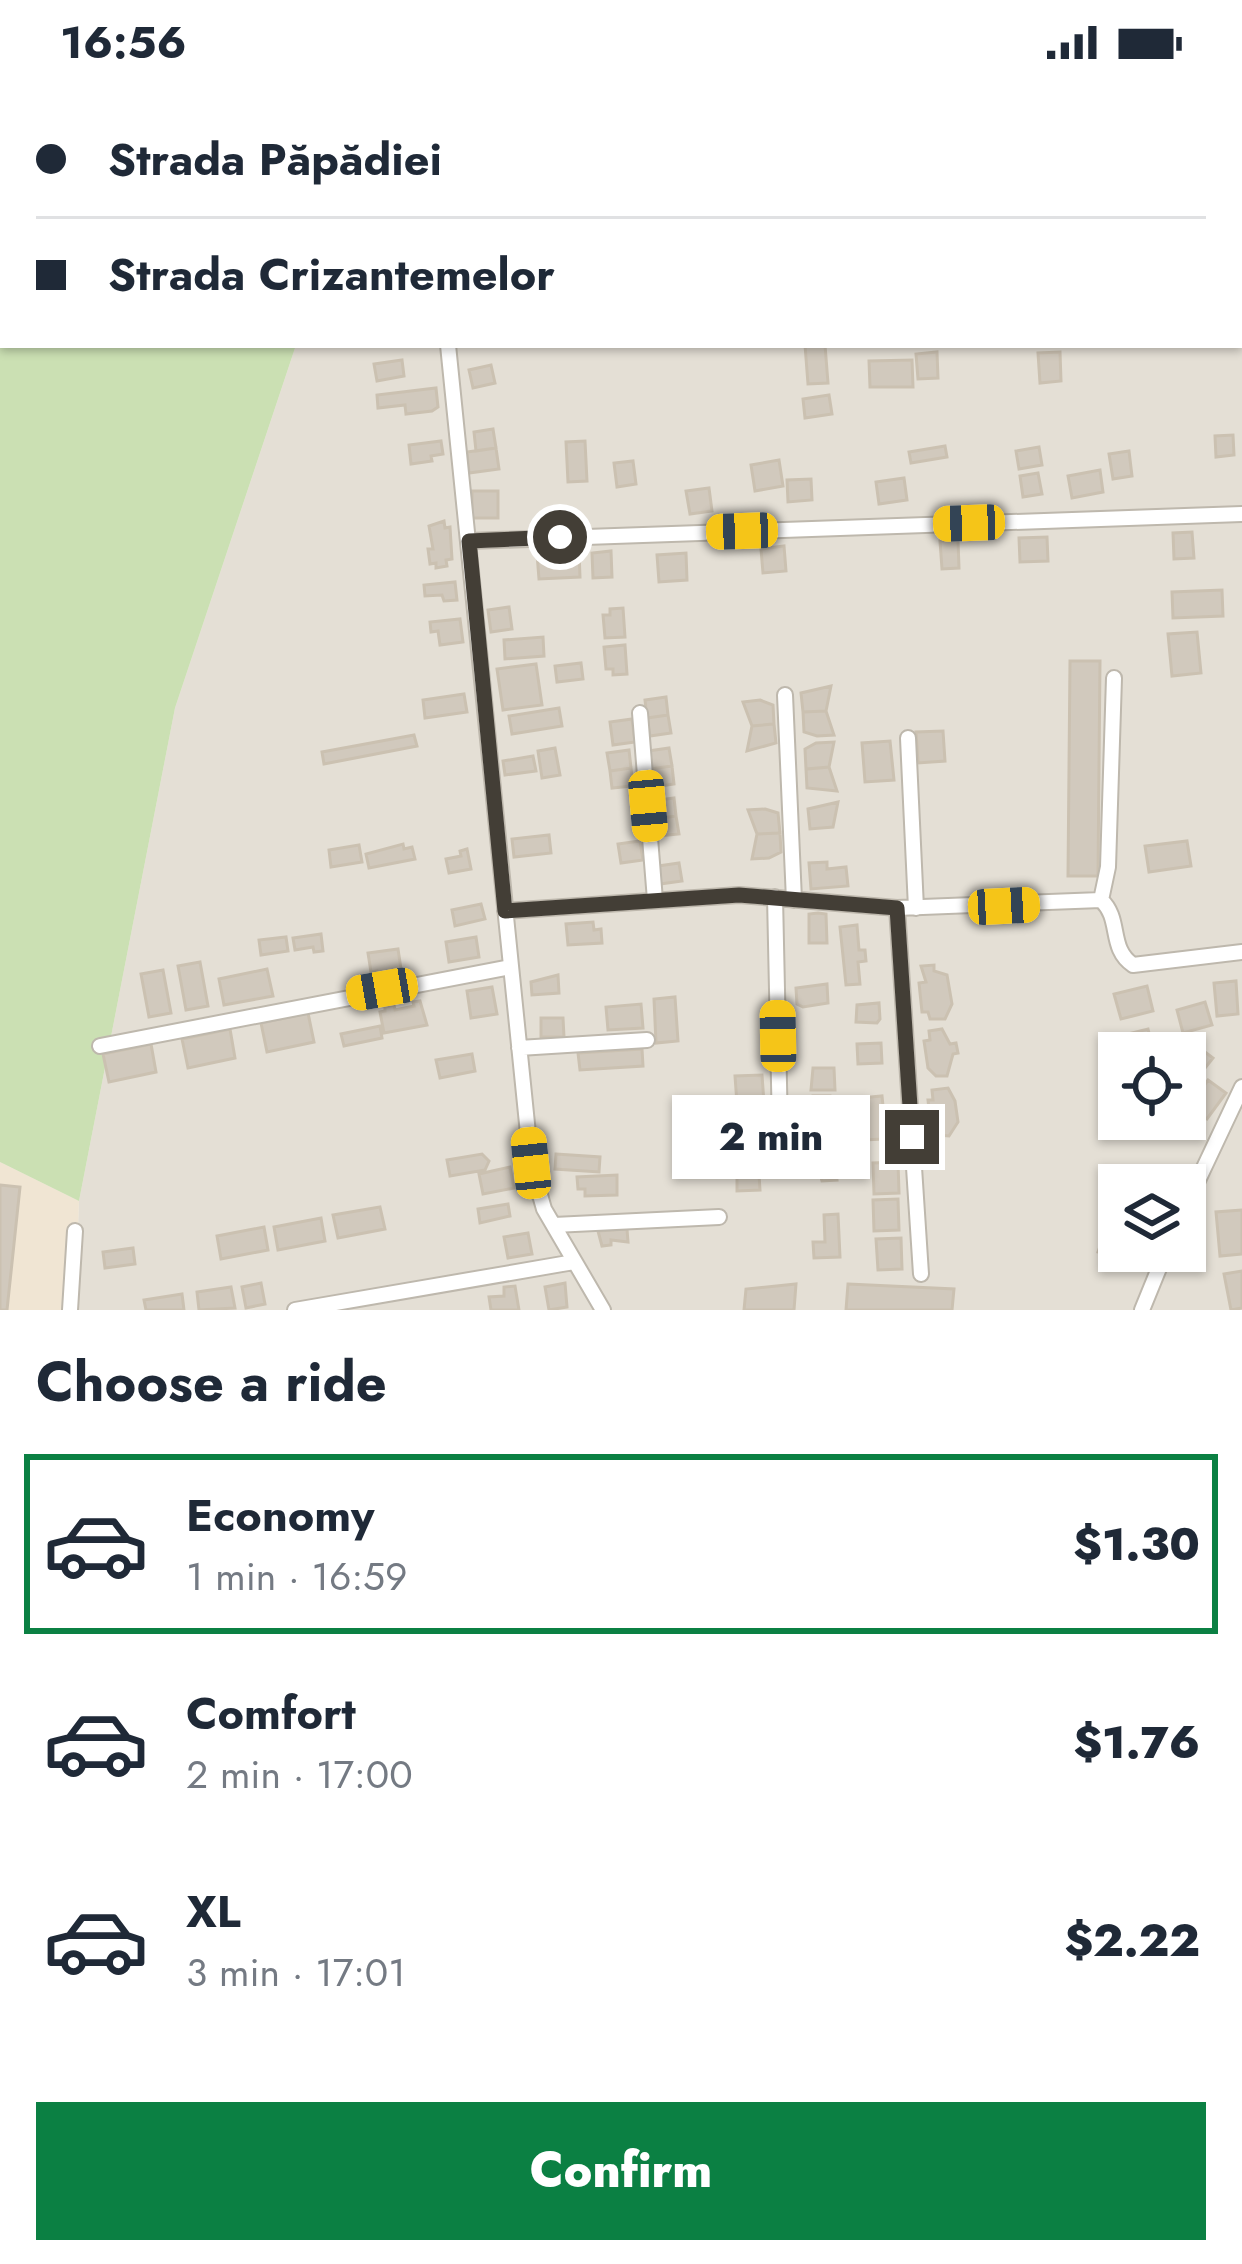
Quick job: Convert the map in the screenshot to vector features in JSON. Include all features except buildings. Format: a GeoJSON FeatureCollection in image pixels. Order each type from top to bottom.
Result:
{"type":"FeatureCollection","features":[{"type":"Feature","properties":{"kind":"street"},"geometry":{"type":"LineString","coordinates":[[448,348],[536,1187],[603,1310]]}},
{"type":"Feature","properties":{"kind":"street"},"geometry":{"type":"LineString","coordinates":[[469,541],[1242,514]]}},
{"type":"Feature","properties":{"kind":"street"},"geometry":{"type":"LineString","coordinates":[[1114,677],[1108,867],[1101,900],[1113,916],[1117,948],[1133,965],[1242,952]]}},
{"type":"Feature","properties":{"kind":"street"},"geometry":{"type":"LineString","coordinates":[[785,695],[794,900]]}},
{"type":"Feature","properties":{"kind":"street"},"geometry":{"type":"LineString","coordinates":[[640,713],[655,900]]}},
{"type":"Feature","properties":{"kind":"street"},"geometry":{"type":"LineString","coordinates":[[908,738],[916,908]]}},
{"type":"Feature","properties":{"kind":"street"},"geometry":{"type":"LineString","coordinates":[[505,911],[775,897],[897,908],[1101,900]]}},
{"type":"Feature","properties":{"kind":"street"},"geometry":{"type":"LineString","coordinates":[[775,897],[780,1129]]}},
{"type":"Feature","properties":{"kind":"street"},"geometry":{"type":"LineString","coordinates":[[897,908],[921,1274]]}},
{"type":"Feature","properties":{"kind":"street"},"geometry":{"type":"LineString","coordinates":[[100,1046],[510,967]]}},
{"type":"Feature","properties":{"kind":"street"},"geometry":{"type":"LineString","coordinates":[[519,1048],[647,1040]]}},
{"type":"Feature","properties":{"kind":"street"},"geometry":{"type":"LineString","coordinates":[[1206,1164],[1242,1087]]}},
{"type":"Feature","properties":{"kind":"street"},"geometry":{"type":"LineString","coordinates":[[554,1225],[719,1217]]}},
{"type":"Feature","properties":{"kind":"street"},"geometry":{"type":"LineString","coordinates":[[70,1310],[75,1231]]}},
{"type":"Feature","properties":{"kind":"street"},"geometry":{"type":"LineString","coordinates":[[295,1310],[574,1262]]}},
{"type":"Feature","properties":{"kind":"street"},"geometry":{"type":"LineString","coordinates":[[1142,1310],[1157,1272]]}},
{"type":"Feature","properties":{"kind":"shaded area"},"geometry":{"type":"Polygon","coordinates":[[[295,348],[1242,348],[1242,1310],[75,1310],[79,1201],[175,708],[295,348]]]}},
{"type":"Feature","properties":{"kind":"shaded area"},"geometry":{"type":"Polygon","coordinates":[[[0,1162],[79,1201],[75,1310],[0,1310],[0,1162]]]}},
{"type":"Feature","properties":{"kind":"green space"},"geometry":{"type":"Polygon","coordinates":[[[0,348],[295,348],[175,708],[79,1201],[0,1162],[0,348]]]}},
{"type":"Feature","properties":{"kind":"route"},"geometry":{"type":"LineString","coordinates":[[560,537],[469,541],[505,911],[739,895],[897,908],[912,1137]]}}]}
